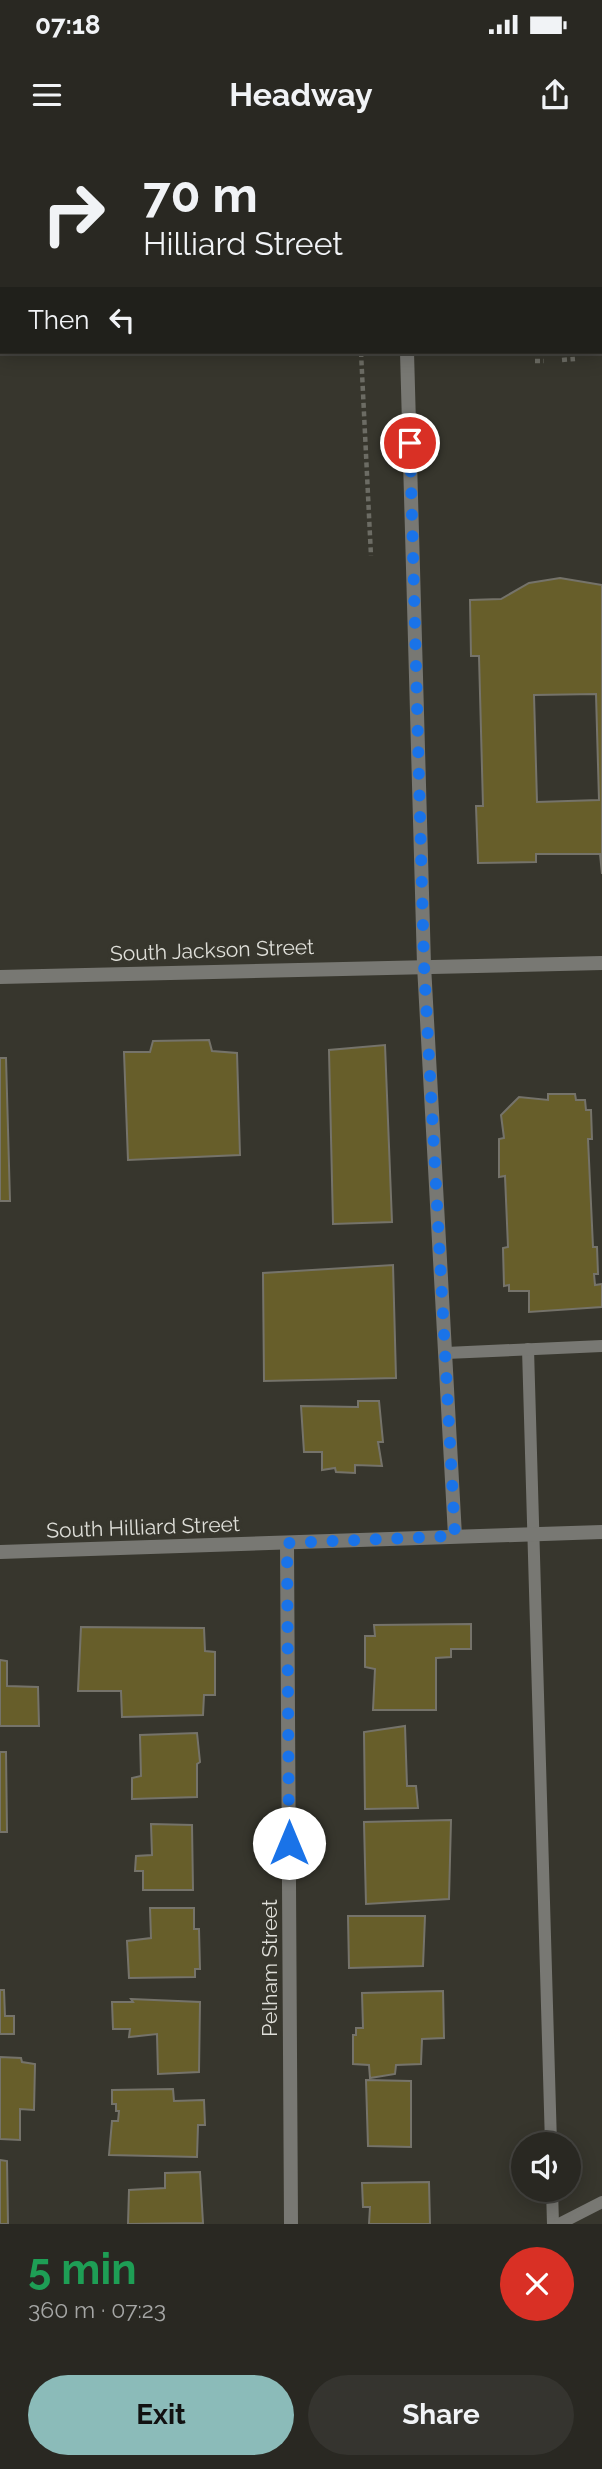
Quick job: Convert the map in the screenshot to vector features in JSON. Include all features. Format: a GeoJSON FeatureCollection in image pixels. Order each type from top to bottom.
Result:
{"type":"FeatureCollection","features":[{"type":"Feature","properties":{"kind":"street"},"geometry":{"type":"LineString","coordinates":[[407,354],[424,965],[455,1536]]}},
{"type":"Feature","properties":{"kind":"street","name":"South Jackson Street"},"geometry":{"type":"LineString","coordinates":[[0,977],[602,962]]}},
{"type":"Feature","properties":{"kind":"street","name":"South Hilliard Street"},"geometry":{"type":"LineString","coordinates":[[0,1552],[602,1532]]}},
{"type":"Feature","properties":{"kind":"street","name":"Pelham Street"},"geometry":{"type":"LineString","coordinates":[[287,1543],[291,2224]]}},
{"type":"Feature","properties":{"kind":"lane"},"geometry":{"type":"LineString","coordinates":[[446,1353],[602,1346]]}},
{"type":"Feature","properties":{"kind":"lane"},"geometry":{"type":"LineString","coordinates":[[528,1349],[551,2132]]}},
{"type":"Feature","properties":{"kind":"lane"},"geometry":{"type":"LineString","coordinates":[[552,2202],[553,2224]]}},
{"type":"Feature","properties":{"kind":"lane"},"geometry":{"type":"LineString","coordinates":[[559,2224],[602,2202]]}},
{"type":"Feature","properties":{"kind":"path"},"geometry":{"type":"LineString","coordinates":[[361,354],[371,556]]}},
{"type":"Feature","properties":{"kind":"path"},"geometry":{"type":"LineString","coordinates":[[562,360],[575,359]]}},
{"type":"Feature","properties":{"kind":"path"},"geometry":{"type":"LineString","coordinates":[[535,361],[544,361]]}},
{"type":"Feature","properties":{"kind":"building"},"geometry":{"type":"Polygon","coordinates":[[[560,578],[602,585],[602,874],[600,854],[536,854],[536,862],[478,863],[476,806],[483,806],[479,656],[471,656],[470,600],[501,599],[529,583],[560,578]],[[596,694],[534,695],[537,802],[599,800],[596,694]]]}},
{"type":"Feature","properties":{"kind":"building"},"geometry":{"type":"Polygon","coordinates":[[[209,1040],[212,1051],[237,1053],[240,1155],[128,1160],[124,1052],[150,1052],[153,1041],[209,1040]]]}},
{"type":"Feature","properties":{"kind":"building"},"geometry":{"type":"Polygon","coordinates":[[[385,1045],[392,1222],[333,1224],[329,1050],[385,1045]]]}},
{"type":"Feature","properties":{"kind":"building"},"geometry":{"type":"Polygon","coordinates":[[[0,1058],[6,1058],[10,1201],[0,1201],[0,1058]]]}},
{"type":"Feature","properties":{"kind":"building"},"geometry":{"type":"Polygon","coordinates":[[[548,1094],[575,1094],[576,1100],[585,1100],[586,1110],[591,1110],[592,1139],[588,1139],[593,1247],[597,1247],[598,1274],[594,1274],[595,1285],[602,1284],[602,1307],[529,1312],[529,1291],[509,1291],[509,1285],[504,1286],[503,1248],[508,1247],[505,1176],[499,1177],[499,1139],[504,1138],[501,1115],[519,1097],[548,1100],[548,1094]]]}},
{"type":"Feature","properties":{"kind":"building"},"geometry":{"type":"Polygon","coordinates":[[[393,1265],[396,1378],[264,1381],[263,1273],[393,1265]]]}},
{"type":"Feature","properties":{"kind":"building"},"geometry":{"type":"Polygon","coordinates":[[[358,1401],[379,1401],[383,1442],[378,1442],[382,1466],[355,1465],[355,1473],[336,1472],[335,1468],[322,1470],[322,1452],[304,1452],[301,1406],[358,1407],[358,1401]]]}},
{"type":"Feature","properties":{"kind":"building"},"geometry":{"type":"Polygon","coordinates":[[[471,1624],[471,1649],[451,1649],[451,1657],[436,1658],[436,1710],[373,1710],[375,1669],[365,1667],[365,1636],[375,1636],[374,1625],[471,1624]]]}},
{"type":"Feature","properties":{"kind":"building"},"geometry":{"type":"Polygon","coordinates":[[[81,1627],[204,1628],[205,1651],[215,1652],[215,1695],[204,1695],[203,1715],[122,1717],[121,1691],[78,1691],[81,1627]]]}},
{"type":"Feature","properties":{"kind":"building"},"geometry":{"type":"Polygon","coordinates":[[[0,1660],[7,1661],[7,1686],[38,1687],[39,1726],[0,1726],[0,1660]]]}},
{"type":"Feature","properties":{"kind":"building"},"geometry":{"type":"Polygon","coordinates":[[[405,1726],[407,1786],[416,1786],[418,1808],[365,1809],[364,1732],[405,1726]]]}},
{"type":"Feature","properties":{"kind":"building"},"geometry":{"type":"Polygon","coordinates":[[[197,1733],[200,1762],[197,1764],[197,1797],[132,1799],[132,1778],[141,1776],[140,1735],[197,1733]]]}},
{"type":"Feature","properties":{"kind":"building"},"geometry":{"type":"Polygon","coordinates":[[[0,1752],[6,1752],[7,1832],[0,1832],[0,1752]]]}},
{"type":"Feature","properties":{"kind":"building"},"geometry":{"type":"Polygon","coordinates":[[[451,1820],[449,1899],[366,1904],[364,1822],[451,1820]]]}},
{"type":"Feature","properties":{"kind":"building"},"geometry":{"type":"Polygon","coordinates":[[[151,1824],[192,1825],[193,1890],[143,1890],[143,1871],[135,1871],[136,1856],[152,1855],[151,1824]]]}},
{"type":"Feature","properties":{"kind":"building"},"geometry":{"type":"Polygon","coordinates":[[[150,1908],[194,1908],[194,1929],[199,1929],[200,1969],[195,1969],[195,1977],[129,1978],[127,1941],[151,1938],[150,1908]]]}},
{"type":"Feature","properties":{"kind":"building"},"geometry":{"type":"Polygon","coordinates":[[[348,1916],[425,1916],[423,1966],[349,1968],[348,1916]]]}},
{"type":"Feature","properties":{"kind":"building"},"geometry":{"type":"Polygon","coordinates":[[[0,1990],[4,1990],[5,2016],[14,2016],[14,2034],[0,2034],[0,1990]]]}},
{"type":"Feature","properties":{"kind":"building"},"geometry":{"type":"Polygon","coordinates":[[[443,1991],[444,2038],[422,2039],[421,2064],[396,2065],[395,2074],[370,2078],[369,2065],[353,2064],[353,2035],[356,2035],[356,2028],[363,2028],[362,1993],[443,1991]]]}},
{"type":"Feature","properties":{"kind":"building"},"geometry":{"type":"Polygon","coordinates":[[[131,1999],[200,2002],[199,2072],[158,2074],[157,2034],[129,2037],[130,2029],[113,2029],[112,2002],[133,2002],[131,1999]]]}},
{"type":"Feature","properties":{"kind":"building"},"geometry":{"type":"Polygon","coordinates":[[[0,2057],[21,2058],[22,2062],[35,2064],[34,2110],[20,2109],[20,2140],[0,2139],[0,2057]]]}},
{"type":"Feature","properties":{"kind":"building"},"geometry":{"type":"Polygon","coordinates":[[[366,2080],[411,2081],[411,2147],[368,2146],[366,2080]]]}},
{"type":"Feature","properties":{"kind":"building"},"geometry":{"type":"Polygon","coordinates":[[[173,2089],[174,2101],[204,2100],[205,2125],[198,2125],[197,2157],[109,2155],[112,2121],[118,2121],[119,2111],[116,2111],[116,2104],[112,2104],[112,2090],[173,2089]]]}},
{"type":"Feature","properties":{"kind":"building"},"geometry":{"type":"Polygon","coordinates":[[[0,2160],[7,2161],[8,2224],[0,2224],[0,2160]]]}},
{"type":"Feature","properties":{"kind":"building"},"geometry":{"type":"Polygon","coordinates":[[[200,2172],[203,2223],[128,2224],[129,2190],[165,2188],[165,2173],[200,2172]]]}},
{"type":"Feature","properties":{"kind":"building"},"geometry":{"type":"Polygon","coordinates":[[[429,2182],[430,2224],[369,2224],[370,2207],[363,2207],[362,2183],[429,2182]]]}},
{"type":"Feature","properties":{"kind":"route"},"geometry":{"type":"LineString","coordinates":[[289,1843],[287,1543],[455,1536],[424,965],[410,443]]}}]}
